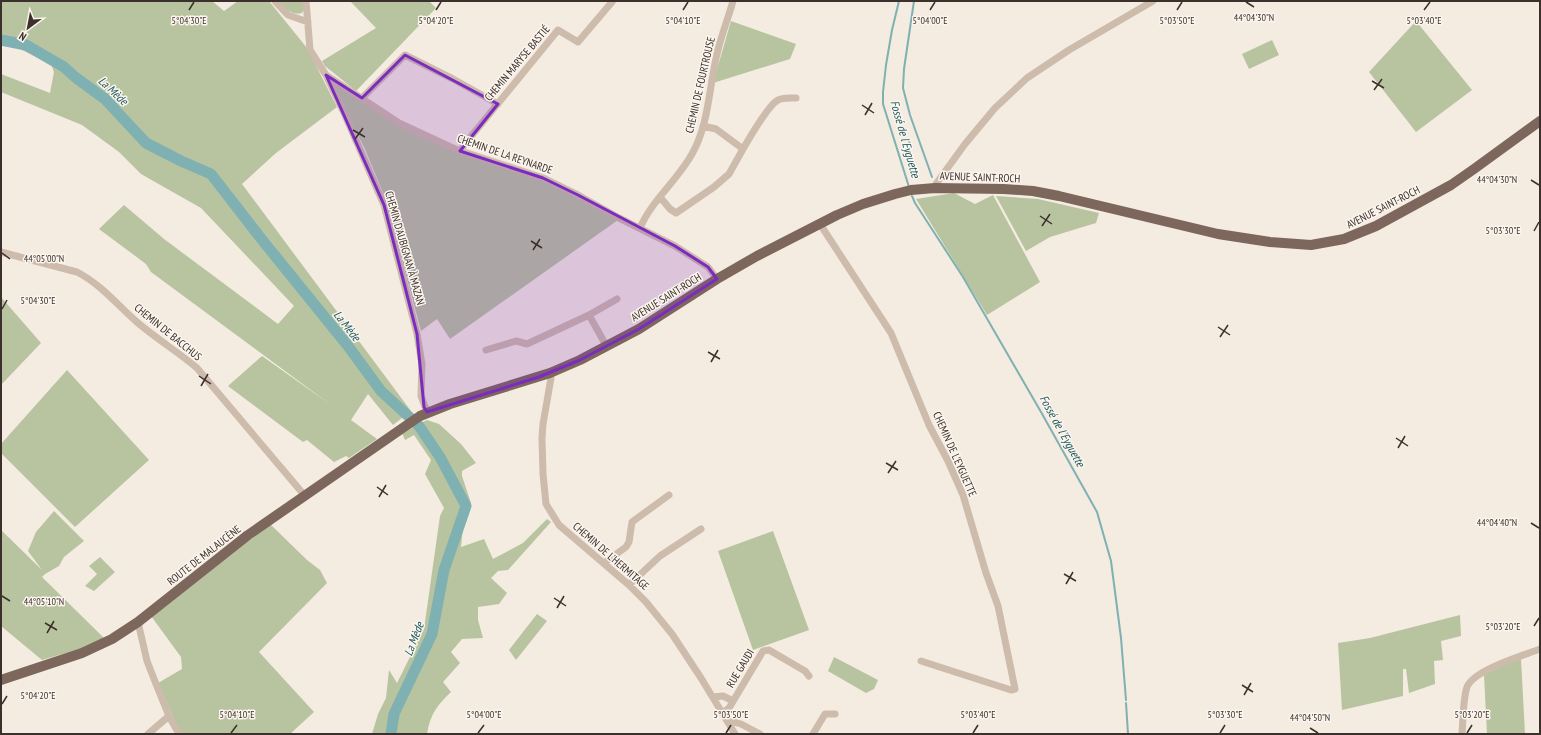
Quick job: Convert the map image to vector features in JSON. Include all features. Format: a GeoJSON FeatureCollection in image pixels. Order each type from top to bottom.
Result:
{"type":"FeatureCollection","features":[{"type":"Feature","properties":{"kind":"main road","name":"AVENUE SAINT-ROCH"},"geometry":{"type":"LineString","coordinates":[[410,423],[424,414],[550,373],[607,347],[639,329],[717,279],[820,224],[852,209],[911,190],[935,188],[1033,191],[1218,234],[1270,242],[1311,245],[1344,239],[1376,226],[1462,177],[1540,120]]}},
{"type":"Feature","properties":{"kind":"main road","name":"ROUTE DE MALAUCÈNE"},"geometry":{"type":"LineString","coordinates":[[1,680],[82,653],[112,639],[138,622],[231,548],[410,423]]}},
{"type":"Feature","properties":{"kind":"street"},"geometry":{"type":"LineString","coordinates":[[275,1],[288,15],[308,22],[306,1]]}},
{"type":"Feature","properties":{"kind":"street","name":"CHEMIN DE FOURTROUSE"},"geometry":{"type":"LineString","coordinates":[[640,228],[644,218],[692,154],[703,126],[717,53],[732,1]]}},
{"type":"Feature","properties":{"kind":"street"},"geometry":{"type":"LineString","coordinates":[[935,188],[936,184],[965,144],[995,108],[1027,78],[1069,50],[1152,1]]}},
{"type":"Feature","properties":{"kind":"street","name":"CHEMIN MARYSE BASTIÉ"},"geometry":{"type":"LineString","coordinates":[[461,151],[464,145],[558,30],[578,42],[612,2]]}},
{"type":"Feature","properties":{"kind":"street","name":"CHEMIN D'AUBIGNAN À MAZAN"},"geometry":{"type":"LineString","coordinates":[[308,22],[310,50],[326,75],[384,205],[417,334],[422,364],[421,396],[424,414]]}},
{"type":"Feature","properties":{"kind":"street"},"geometry":{"type":"LineString","coordinates":[[362,98],[405,55],[498,104]]}},
{"type":"Feature","properties":{"kind":"street","name":"CHEMIN DE LA REYNARDE"},"geometry":{"type":"LineString","coordinates":[[326,75],[399,123],[461,151],[543,178],[578,195],[619,218],[663,239],[705,265],[717,279]]}},
{"type":"Feature","properties":{"kind":"street"},"geometry":{"type":"LineString","coordinates":[[660,197],[670,209],[676,213],[714,187],[729,174],[742,149],[777,100],[784,98],[796,98]]}},
{"type":"Feature","properties":{"kind":"street"},"geometry":{"type":"LineString","coordinates":[[703,126],[716,129],[742,149]]}},
{"type":"Feature","properties":{"kind":"street","name":"CHEMIN DE L'EYGUETTE"},"geometry":{"type":"LineString","coordinates":[[820,224],[891,333],[930,425],[963,495],[986,573],[998,606],[1015,689],[1011,690],[921,662]]}},
{"type":"Feature","properties":{"kind":"street","name":"CHEMIN DE BACCHUS"},"geometry":{"type":"LineString","coordinates":[[1,252],[77,272],[89,278],[99,286],[145,330],[197,368],[305,496]]}},
{"type":"Feature","properties":{"kind":"street"},"geometry":{"type":"LineString","coordinates":[[486,350],[516,341],[527,344],[589,315],[617,299]]}},
{"type":"Feature","properties":{"kind":"street"},"geometry":{"type":"LineString","coordinates":[[589,315],[607,347]]}},
{"type":"Feature","properties":{"kind":"street","name":"CHEMIN DE L'HERMITAGE"},"geometry":{"type":"LineString","coordinates":[[550,373],[551,378],[542,438],[546,504],[559,526],[604,563],[646,602],[672,634],[735,734]]}},
{"type":"Feature","properties":{"kind":"street"},"geometry":{"type":"LineString","coordinates":[[604,563],[626,547],[629,542],[632,522],[669,495]]}},
{"type":"Feature","properties":{"kind":"street"},"geometry":{"type":"LineString","coordinates":[[629,585],[660,556],[701,529]]}},
{"type":"Feature","properties":{"kind":"street"},"geometry":{"type":"LineString","coordinates":[[138,622],[147,661],[169,716],[179,734]]}},
{"type":"Feature","properties":{"kind":"street"},"geometry":{"type":"LineString","coordinates":[[1462,734],[1466,689],[1470,682],[1479,674],[1508,660],[1540,649]]}},
{"type":"Feature","properties":{"kind":"street","name":"RUE GAUDI"},"geometry":{"type":"LineString","coordinates":[[723,713],[729,708],[761,655],[766,650],[769,650],[805,671],[809,676]]}},
{"type":"Feature","properties":{"kind":"street","name":"RUE GAUDI"},"geometry":{"type":"LineString","coordinates":[[713,697],[720,695],[733,701]]}},
{"type":"Feature","properties":{"kind":"street"},"geometry":{"type":"LineString","coordinates":[[813,734],[825,714],[835,714]]}},
{"type":"Feature","properties":{"kind":"street"},"geometry":{"type":"LineString","coordinates":[[148,734],[169,716]]}},
{"type":"Feature","properties":{"kind":"street"},"geometry":{"type":"LineString","coordinates":[[727,720],[741,724],[760,734]]}},
{"type":"Feature","properties":{"kind":"highlighted area"},"geometry":{"type":"Polygon","coordinates":[[[405,55],[498,104],[460,151],[543,178],[578,195],[675,246],[708,267],[717,279],[639,329],[580,360],[539,377],[427,412],[424,407],[417,334],[384,205],[326,75],[362,98],[405,55]]]}},
{"type":"Feature","properties":{"kind":"green space"},"geometry":{"type":"Polygon","coordinates":[[[1,1],[212,1],[224,11],[238,1],[269,1],[307,48],[337,107],[276,153],[242,184],[411,411],[393,425],[368,394],[351,420],[377,439],[349,458],[346,456],[334,462],[307,440],[303,442],[228,386],[262,356],[331,405],[151,272],[146,264],[99,229],[124,205],[164,239],[278,324],[294,306],[201,208],[141,174],[119,152],[82,125],[1,92],[1,74],[50,93],[54,72],[51,64],[1,40],[1,1]]]}},
{"type":"Feature","properties":{"kind":"green space"},"geometry":{"type":"Polygon","coordinates":[[[278,1],[304,1],[305,8],[302,13],[298,14],[286,9],[278,1]]]}},
{"type":"Feature","properties":{"kind":"green space"},"geometry":{"type":"Polygon","coordinates":[[[350,1],[429,1],[436,8],[356,91],[325,66],[322,61],[376,28],[350,1]]]}},
{"type":"Feature","properties":{"kind":"green space"},"geometry":{"type":"Polygon","coordinates":[[[731,21],[796,44],[790,59],[713,83],[731,21]]]}},
{"type":"Feature","properties":{"kind":"green space"},"geometry":{"type":"Polygon","coordinates":[[[1416,21],[1472,90],[1416,132],[1369,72],[1416,21]]]}},
{"type":"Feature","properties":{"kind":"green space"},"geometry":{"type":"Polygon","coordinates":[[[1272,40],[1279,55],[1249,69],[1242,54],[1272,40]]]}},
{"type":"Feature","properties":{"kind":"green space"},"geometry":{"type":"Polygon","coordinates":[[[333,82],[391,121],[542,179],[618,220],[450,339],[437,319],[421,331],[386,200],[364,147],[333,82]]]}},
{"type":"Feature","properties":{"kind":"green space"},"geometry":{"type":"Polygon","coordinates":[[[954,193],[975,204],[993,195],[1040,282],[987,315],[916,199],[954,193]]]}},
{"type":"Feature","properties":{"kind":"green space"},"geometry":{"type":"Polygon","coordinates":[[[996,196],[1038,199],[1099,213],[1096,223],[1050,237],[1026,251],[996,196]]]}},
{"type":"Feature","properties":{"kind":"green space"},"geometry":{"type":"Polygon","coordinates":[[[1,297],[41,343],[1,385],[1,297]]]}},
{"type":"Feature","properties":{"kind":"green space"},"geometry":{"type":"Polygon","coordinates":[[[67,370],[149,460],[75,527],[1,453],[1,444],[67,370]]]}},
{"type":"Feature","properties":{"kind":"green space"},"geometry":{"type":"Polygon","coordinates":[[[427,420],[439,424],[461,444],[476,463],[462,471],[462,476],[471,503],[463,527],[461,547],[484,539],[493,559],[523,543],[547,519],[551,522],[508,570],[498,571],[491,578],[507,593],[499,604],[478,607],[478,620],[483,638],[462,639],[451,652],[460,663],[443,682],[451,692],[442,701],[432,716],[427,734],[372,734],[378,714],[386,698],[389,670],[397,683],[424,629],[440,516],[444,508],[425,474],[431,460],[414,435],[405,440],[402,433],[427,420]]]}},
{"type":"Feature","properties":{"kind":"green space"},"geometry":{"type":"Polygon","coordinates":[[[54,511],[84,541],[64,557],[59,566],[42,577],[104,638],[83,648],[42,660],[1,626],[1,530],[42,570],[28,551],[36,532],[54,511]]]}},
{"type":"Feature","properties":{"kind":"green space"},"geometry":{"type":"Polygon","coordinates":[[[270,524],[307,560],[320,570],[327,583],[259,652],[314,712],[290,734],[181,734],[158,683],[182,669],[181,657],[151,616],[270,524]]]}},
{"type":"Feature","properties":{"kind":"green space"},"geometry":{"type":"Polygon","coordinates":[[[773,531],[809,630],[753,650],[718,551],[773,531]]]}},
{"type":"Feature","properties":{"kind":"green space"},"geometry":{"type":"Polygon","coordinates":[[[100,557],[115,572],[94,591],[85,586],[97,574],[89,566],[100,557]]]}},
{"type":"Feature","properties":{"kind":"green space"},"geometry":{"type":"Polygon","coordinates":[[[537,614],[547,621],[516,660],[509,650],[537,614]]]}},
{"type":"Feature","properties":{"kind":"green space"},"geometry":{"type":"Polygon","coordinates":[[[1460,615],[1461,636],[1441,641],[1443,660],[1434,661],[1435,684],[1409,693],[1406,669],[1403,669],[1403,696],[1342,710],[1338,643],[1370,638],[1460,615]]]}},
{"type":"Feature","properties":{"kind":"green space"},"geometry":{"type":"Polygon","coordinates":[[[834,657],[878,680],[874,689],[866,693],[828,671],[834,657]]]}},
{"type":"Feature","properties":{"kind":"green space"},"geometry":{"type":"Polygon","coordinates":[[[1521,659],[1525,734],[1487,734],[1484,675],[1508,663],[1521,659]]]}},
{"type":"Feature","properties":{"kind":"waterway","name":"Fossé de l'Eyguette"},"geometry":{"type":"LineString","coordinates":[[899,1],[886,65],[883,104],[909,187]]}},
{"type":"Feature","properties":{"kind":"waterway"},"geometry":{"type":"LineString","coordinates":[[914,1],[904,69],[903,88],[910,115],[932,177]]}},
{"type":"Feature","properties":{"kind":"waterway","name":"La Mède"},"geometry":{"type":"LineString","coordinates":[[1,40],[26,45],[64,67],[105,99],[146,143],[211,174],[348,346],[381,391],[419,426],[440,457],[466,506],[444,570],[432,634],[394,714],[391,734]]}},
{"type":"Feature","properties":{"kind":"waterway","name":"Fossé de l'Eyguette"},"geometry":{"type":"LineString","coordinates":[[912,196],[963,277],[1097,512],[1111,561],[1121,638],[1126,700]]}},
{"type":"Feature","properties":{"kind":"waterway","name":"Fossé de l'Eyguette"},"geometry":{"type":"LineString","coordinates":[[1126,703],[1128,734]]}}]}
